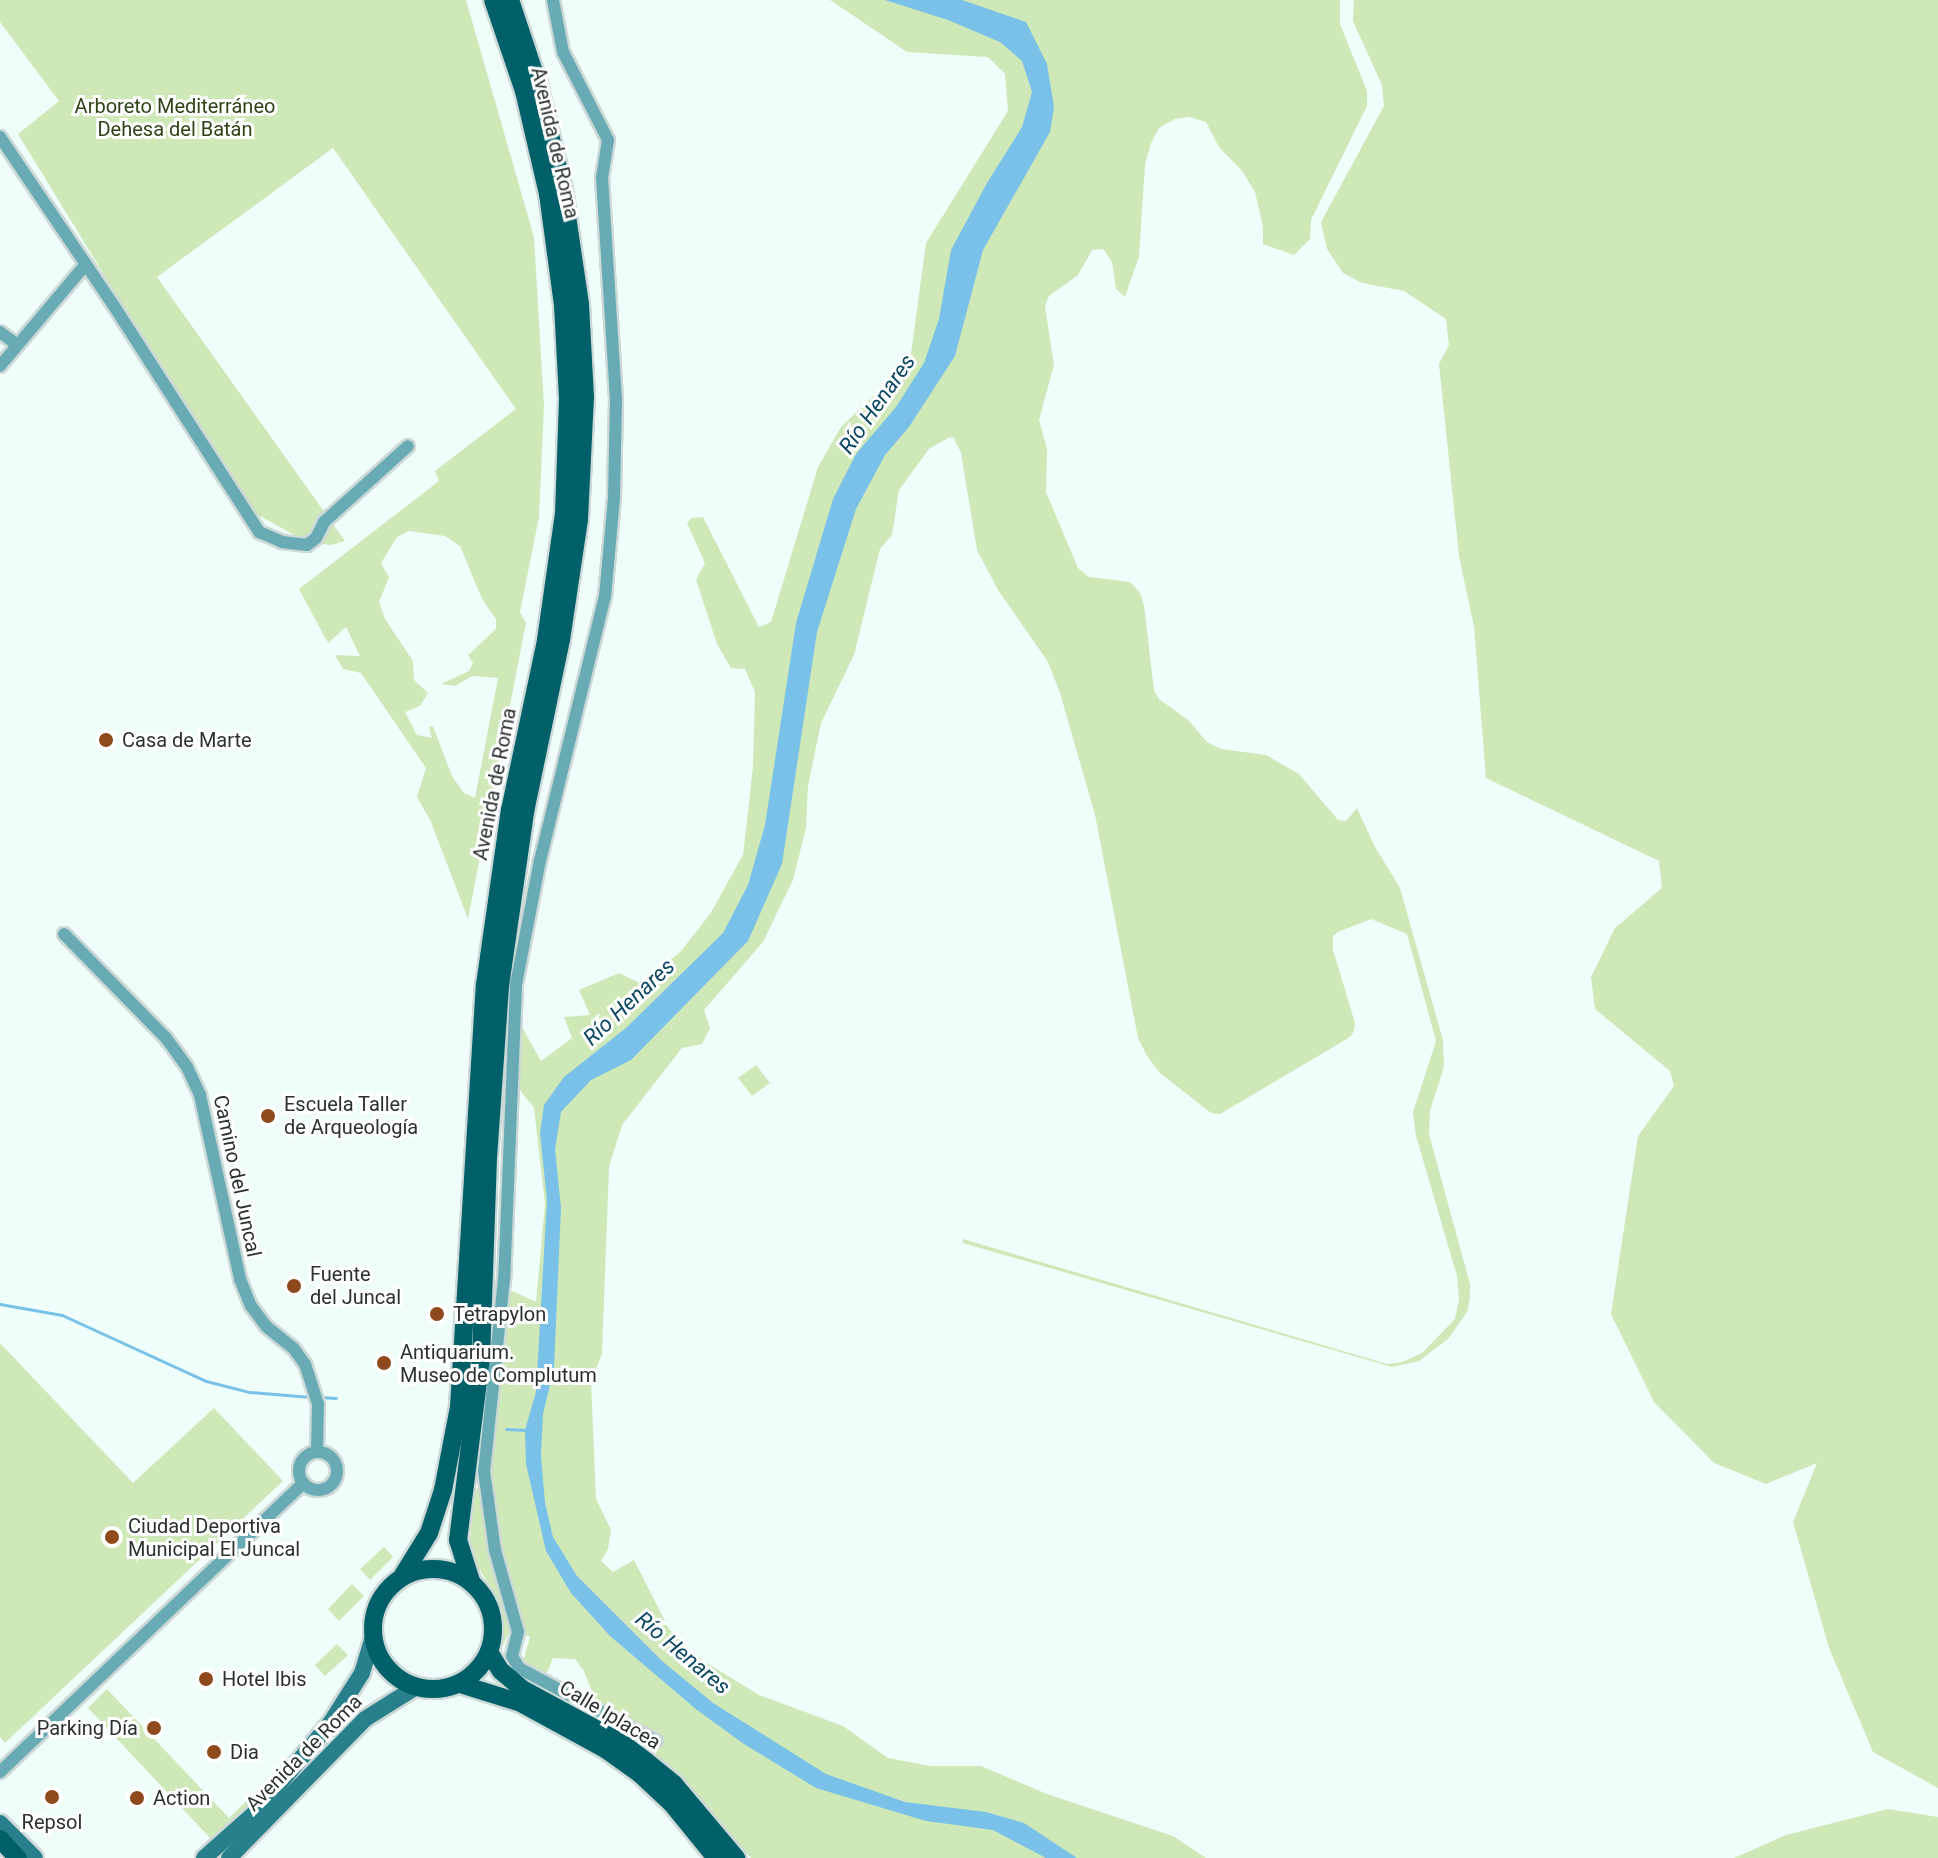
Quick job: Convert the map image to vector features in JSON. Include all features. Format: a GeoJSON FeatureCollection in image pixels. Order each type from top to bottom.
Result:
{"type":"FeatureCollection","features":[{"type":"Feature","properties":{"kind":"main road","name":"Avenida de Roma"},"geometry":{"type":"LineString","coordinates":[[403,1575],[429,1533],[443,1490],[459,1407],[486,973],[510,810],[546,640],[564,514],[568,398],[563,305],[550,210],[524,91],[493,0]]}},
{"type":"Feature","properties":{"kind":"main road","name":"Avenida de Roma"},"geometry":{"type":"LineString","coordinates":[[471,1581],[458,1540],[481,1358],[488,1158],[500,986],[525,812],[561,640],[579,519],[585,397],[580,304],[563,189],[538,84],[510,0]]}},
{"type":"Feature","properties":{"kind":"main road"},"geometry":{"type":"LineString","coordinates":[[426,1568],[450,1570],[471,1581],[484,1596],[492,1614],[494,1633],[482,1665],[460,1684],[438,1690],[416,1687],[395,1677],[380,1659],[373,1637],[378,1602],[389,1587],[403,1575],[426,1568]]}},
{"type":"Feature","properties":{"kind":"main road","name":"Calle Iplacea"},"geometry":{"type":"LineString","coordinates":[[489,1652],[501,1671],[524,1690],[622,1743],[665,1776],[736,1858]]}},
{"type":"Feature","properties":{"kind":"main road","name":"Calle Iplacea"},"geometry":{"type":"LineString","coordinates":[[460,1684],[492,1691],[521,1703],[605,1749],[640,1774],[673,1805],[716,1858]]}},
{"type":"Feature","properties":{"kind":"main road"},"geometry":{"type":"LineString","coordinates":[[0,1839],[18,1858]]}},
{"type":"Feature","properties":{"kind":"street"},"geometry":{"type":"LineString","coordinates":[[553,0],[563,52],[608,140],[602,177],[616,401],[614,498],[605,596],[540,860],[516,985],[504,1279],[484,1471],[495,1550],[518,1632],[512,1656],[519,1668],[656,1741]]}},
{"type":"Feature","properties":{"kind":"street"},"geometry":{"type":"LineString","coordinates":[[2,145],[86,264],[259,532],[282,542],[307,545],[316,538],[324,522],[408,446]]}},
{"type":"Feature","properties":{"kind":"street"},"geometry":{"type":"LineString","coordinates":[[0,366],[86,264]]}},
{"type":"Feature","properties":{"kind":"street"},"geometry":{"type":"LineString","coordinates":[[0,332],[17,345]]}},
{"type":"Feature","properties":{"kind":"street","name":"Camino del Juncal"},"geometry":{"type":"LineString","coordinates":[[64,934],[166,1038],[187,1067],[200,1095],[240,1279],[251,1306],[267,1327],[294,1349],[305,1364],[316,1398],[317,1451]]}},
{"type":"Feature","properties":{"kind":"street"},"geometry":{"type":"LineString","coordinates":[[317,1451],[334,1460],[336,1479],[321,1490],[303,1483],[299,1473],[307,1455],[317,1451]]}},
{"type":"Feature","properties":{"kind":"street"},"geometry":{"type":"LineString","coordinates":[[0,1772],[303,1483]]}},
{"type":"Feature","properties":{"kind":"street","name":"Avenida de Roma"},"geometry":{"type":"LineString","coordinates":[[204,1858],[266,1801],[331,1722],[362,1673],[373,1637]]}},
{"type":"Feature","properties":{"kind":"street","name":"Avenida de Roma"},"geometry":{"type":"LineString","coordinates":[[229,1858],[365,1719],[416,1687]]}},
{"type":"Feature","properties":{"kind":"street"},"geometry":{"type":"LineString","coordinates":[[0,1823],[35,1858]]}},
{"type":"Feature","properties":{"kind":"green space","name":"Arboreto Mediterráneo Dehesa del Batán"},"geometry":{"type":"Polygon","coordinates":[[[0,0],[466,0],[534,237],[544,405],[539,517],[520,612],[526,623],[468,919],[431,822],[417,797],[426,768],[361,673],[343,669],[335,655],[360,656],[346,627],[328,643],[299,589],[439,481],[435,471],[516,409],[333,148],[157,277],[345,541],[331,545],[307,542],[247,509],[18,134],[59,101],[0,22],[0,0]],[[409,531],[397,537],[381,563],[389,577],[379,602],[385,619],[413,661],[414,680],[428,693],[420,706],[405,712],[417,735],[432,738],[429,727],[433,726],[452,776],[464,793],[475,798],[498,678],[472,676],[455,686],[441,684],[469,671],[473,663],[468,655],[496,629],[496,619],[482,599],[460,546],[445,536],[409,531]]]}},
{"type":"Feature","properties":{"kind":"green space"},"geometry":{"type":"Polygon","coordinates":[[[830,0],[1340,0],[1340,24],[1367,91],[1367,106],[1311,220],[1310,239],[1294,255],[1263,244],[1263,227],[1255,192],[1242,171],[1219,147],[1206,122],[1189,117],[1175,119],[1159,128],[1151,143],[1145,165],[1139,257],[1125,297],[1116,289],[1112,262],[1103,249],[1092,250],[1078,275],[1049,296],[1045,306],[1054,365],[1039,420],[1047,449],[1046,492],[1078,568],[1089,577],[1130,582],[1140,593],[1154,690],[1159,699],[1188,720],[1207,742],[1221,749],[1266,755],[1299,774],[1338,820],[1346,821],[1357,808],[1374,845],[1400,888],[1443,1040],[1444,1067],[1430,1111],[1429,1134],[1470,1284],[1470,1298],[1467,1312],[1448,1339],[1419,1361],[1392,1367],[963,1243],[963,1239],[1387,1364],[1403,1362],[1422,1353],[1455,1319],[1459,1299],[1457,1276],[1416,1136],[1413,1112],[1436,1041],[1407,934],[1371,919],[1333,936],[1333,950],[1355,1023],[1354,1031],[1350,1037],[1220,1114],[1211,1113],[1160,1073],[1147,1056],[1138,1038],[1095,815],[1060,693],[1048,662],[998,590],[977,550],[961,453],[953,437],[948,438],[929,449],[899,490],[892,535],[880,549],[854,655],[821,723],[808,786],[806,828],[793,880],[763,942],[704,1010],[710,1028],[702,1044],[682,1048],[622,1125],[609,1167],[602,1354],[591,1381],[596,1499],[611,1530],[608,1549],[601,1561],[613,1572],[634,1560],[669,1629],[694,1655],[759,1695],[843,1726],[888,1758],[930,1766],[981,1766],[1047,1794],[1173,1836],[1206,1858],[751,1858],[674,1768],[601,1715],[584,1671],[575,1659],[553,1658],[545,1677],[522,1665],[530,1637],[511,1629],[502,1647],[501,1615],[494,1592],[469,1553],[474,1493],[487,1472],[501,1386],[506,1288],[536,1302],[545,1204],[534,1108],[516,1085],[518,1020],[541,1061],[572,1038],[564,1017],[590,1015],[579,990],[619,973],[642,984],[681,951],[710,914],[743,855],[753,767],[755,692],[745,669],[731,668],[717,644],[696,580],[705,563],[687,523],[692,518],[703,517],[759,627],[771,622],[818,467],[841,427],[910,361],[926,243],[1008,111],[1005,74],[988,57],[907,52],[830,0]]]}},
{"type":"Feature","properties":{"kind":"green space"},"geometry":{"type":"Polygon","coordinates":[[[1354,0],[1938,0],[1938,1788],[1873,1752],[1829,1648],[1793,1522],[1817,1463],[1766,1484],[1714,1463],[1654,1402],[1611,1314],[1638,1136],[1674,1086],[1670,1071],[1595,1009],[1591,977],[1615,928],[1662,888],[1659,861],[1486,778],[1474,627],[1459,556],[1439,364],[1449,345],[1446,319],[1404,291],[1362,283],[1343,273],[1327,249],[1321,222],[1384,106],[1382,85],[1353,21],[1354,0]]]}},
{"type":"Feature","properties":{"kind":"green space"},"geometry":{"type":"Polygon","coordinates":[[[756,1065],[770,1083],[752,1096],[738,1078],[756,1065]]]}},
{"type":"Feature","properties":{"kind":"green space","name":"Ciudad Deportiva Municipal El Juncal"},"geometry":{"type":"Polygon","coordinates":[[[0,1343],[133,1483],[214,1408],[283,1481],[5,1743],[0,1737],[0,1343]]]}},
{"type":"Feature","properties":{"kind":"green space"},"geometry":{"type":"Polygon","coordinates":[[[384,1547],[393,1557],[370,1580],[360,1569],[384,1547]]]}},
{"type":"Feature","properties":{"kind":"green space"},"geometry":{"type":"Polygon","coordinates":[[[352,1584],[364,1596],[339,1621],[328,1609],[352,1584]]]}},
{"type":"Feature","properties":{"kind":"green space"},"geometry":{"type":"Polygon","coordinates":[[[337,1644],[348,1655],[325,1676],[315,1665],[337,1644]]]}},
{"type":"Feature","properties":{"kind":"green space"},"geometry":{"type":"Polygon","coordinates":[[[107,1689],[229,1818],[272,1776],[276,1778],[212,1840],[88,1708],[107,1689]]]}},
{"type":"Feature","properties":{"kind":"green space"},"geometry":{"type":"Polygon","coordinates":[[[1888,1809],[1938,1817],[1938,1858],[1734,1858],[1786,1835],[1888,1809]]]}},
{"type":"Feature","properties":{"kind":"water"},"geometry":{"type":"Polygon","coordinates":[[[885,0],[962,0],[1026,22],[1047,64],[1054,107],[1050,132],[983,250],[955,356],[909,427],[885,455],[856,509],[817,632],[782,864],[748,941],[631,1060],[591,1080],[561,1112],[555,1149],[561,1208],[554,1368],[543,1414],[541,1456],[545,1503],[553,1537],[577,1576],[662,1661],[713,1703],[826,1774],[905,1802],[986,1812],[1024,1823],[1077,1858],[1046,1858],[993,1830],[926,1821],[816,1788],[744,1744],[697,1710],[610,1636],[571,1593],[546,1551],[526,1464],[525,1430],[536,1392],[547,1200],[540,1133],[544,1105],[564,1077],[626,1028],[723,933],[748,885],[765,825],[796,623],[833,499],[856,454],[896,407],[924,363],[939,319],[951,250],[1022,127],[1032,92],[1022,61],[1000,42],[948,20],[885,0]]]}},
{"type":"Feature","properties":{"kind":"waterway"},"geometry":{"type":"LineString","coordinates":[[0,1304],[62,1315],[206,1381],[249,1392],[311,1397]]}},
{"type":"Feature","properties":{"kind":"waterway"},"geometry":{"type":"LineString","coordinates":[[319,1397],[336,1398]]}},
{"type":"Feature","properties":{"kind":"waterway"},"geometry":{"type":"LineString","coordinates":[[506,1429],[526,1430]]}},
{"type":"Feature","properties":{"kind":"place","name":"Casa de Marte"},"geometry":{"type":"Point","coordinates":[106,740]}},
{"type":"Feature","properties":{"kind":"place","name":"Escuela Taller de Arqueología"},"geometry":{"type":"Point","coordinates":[268,1116]}},
{"type":"Feature","properties":{"kind":"place","name":"Fuente del Juncal"},"geometry":{"type":"Point","coordinates":[294,1286]}},
{"type":"Feature","properties":{"kind":"place","name":"Tetrapylon"},"geometry":{"type":"Point","coordinates":[437,1314]}},
{"type":"Feature","properties":{"kind":"place","name":"Antiquarium. Museo de Complutum"},"geometry":{"type":"Point","coordinates":[384,1363]}},
{"type":"Feature","properties":{"kind":"place","name":"Ciudad Deportiva Municipal El Juncal"},"geometry":{"type":"Point","coordinates":[112,1537]}},
{"type":"Feature","properties":{"kind":"place","name":"Hotel Ibis"},"geometry":{"type":"Point","coordinates":[206,1679]}},
{"type":"Feature","properties":{"kind":"place","name":"Parking Día"},"geometry":{"type":"Point","coordinates":[154,1728]}},
{"type":"Feature","properties":{"kind":"place","name":"Dia"},"geometry":{"type":"Point","coordinates":[214,1752]}},
{"type":"Feature","properties":{"kind":"place","name":"Repsol"},"geometry":{"type":"Point","coordinates":[52,1797]}},
{"type":"Feature","properties":{"kind":"place","name":"Action"},"geometry":{"type":"Point","coordinates":[137,1798]}},
{"type":"Feature","properties":{"kind":"water label","name":"Río Henares"},"geometry":{"type":"Point","coordinates":[877,404]}},
{"type":"Feature","properties":{"kind":"water label","name":"Río Henares"},"geometry":{"type":"Point","coordinates":[629,1002]}},
{"type":"Feature","properties":{"kind":"water label","name":"Río Henares"},"geometry":{"type":"Point","coordinates":[683,1653]}}]}
